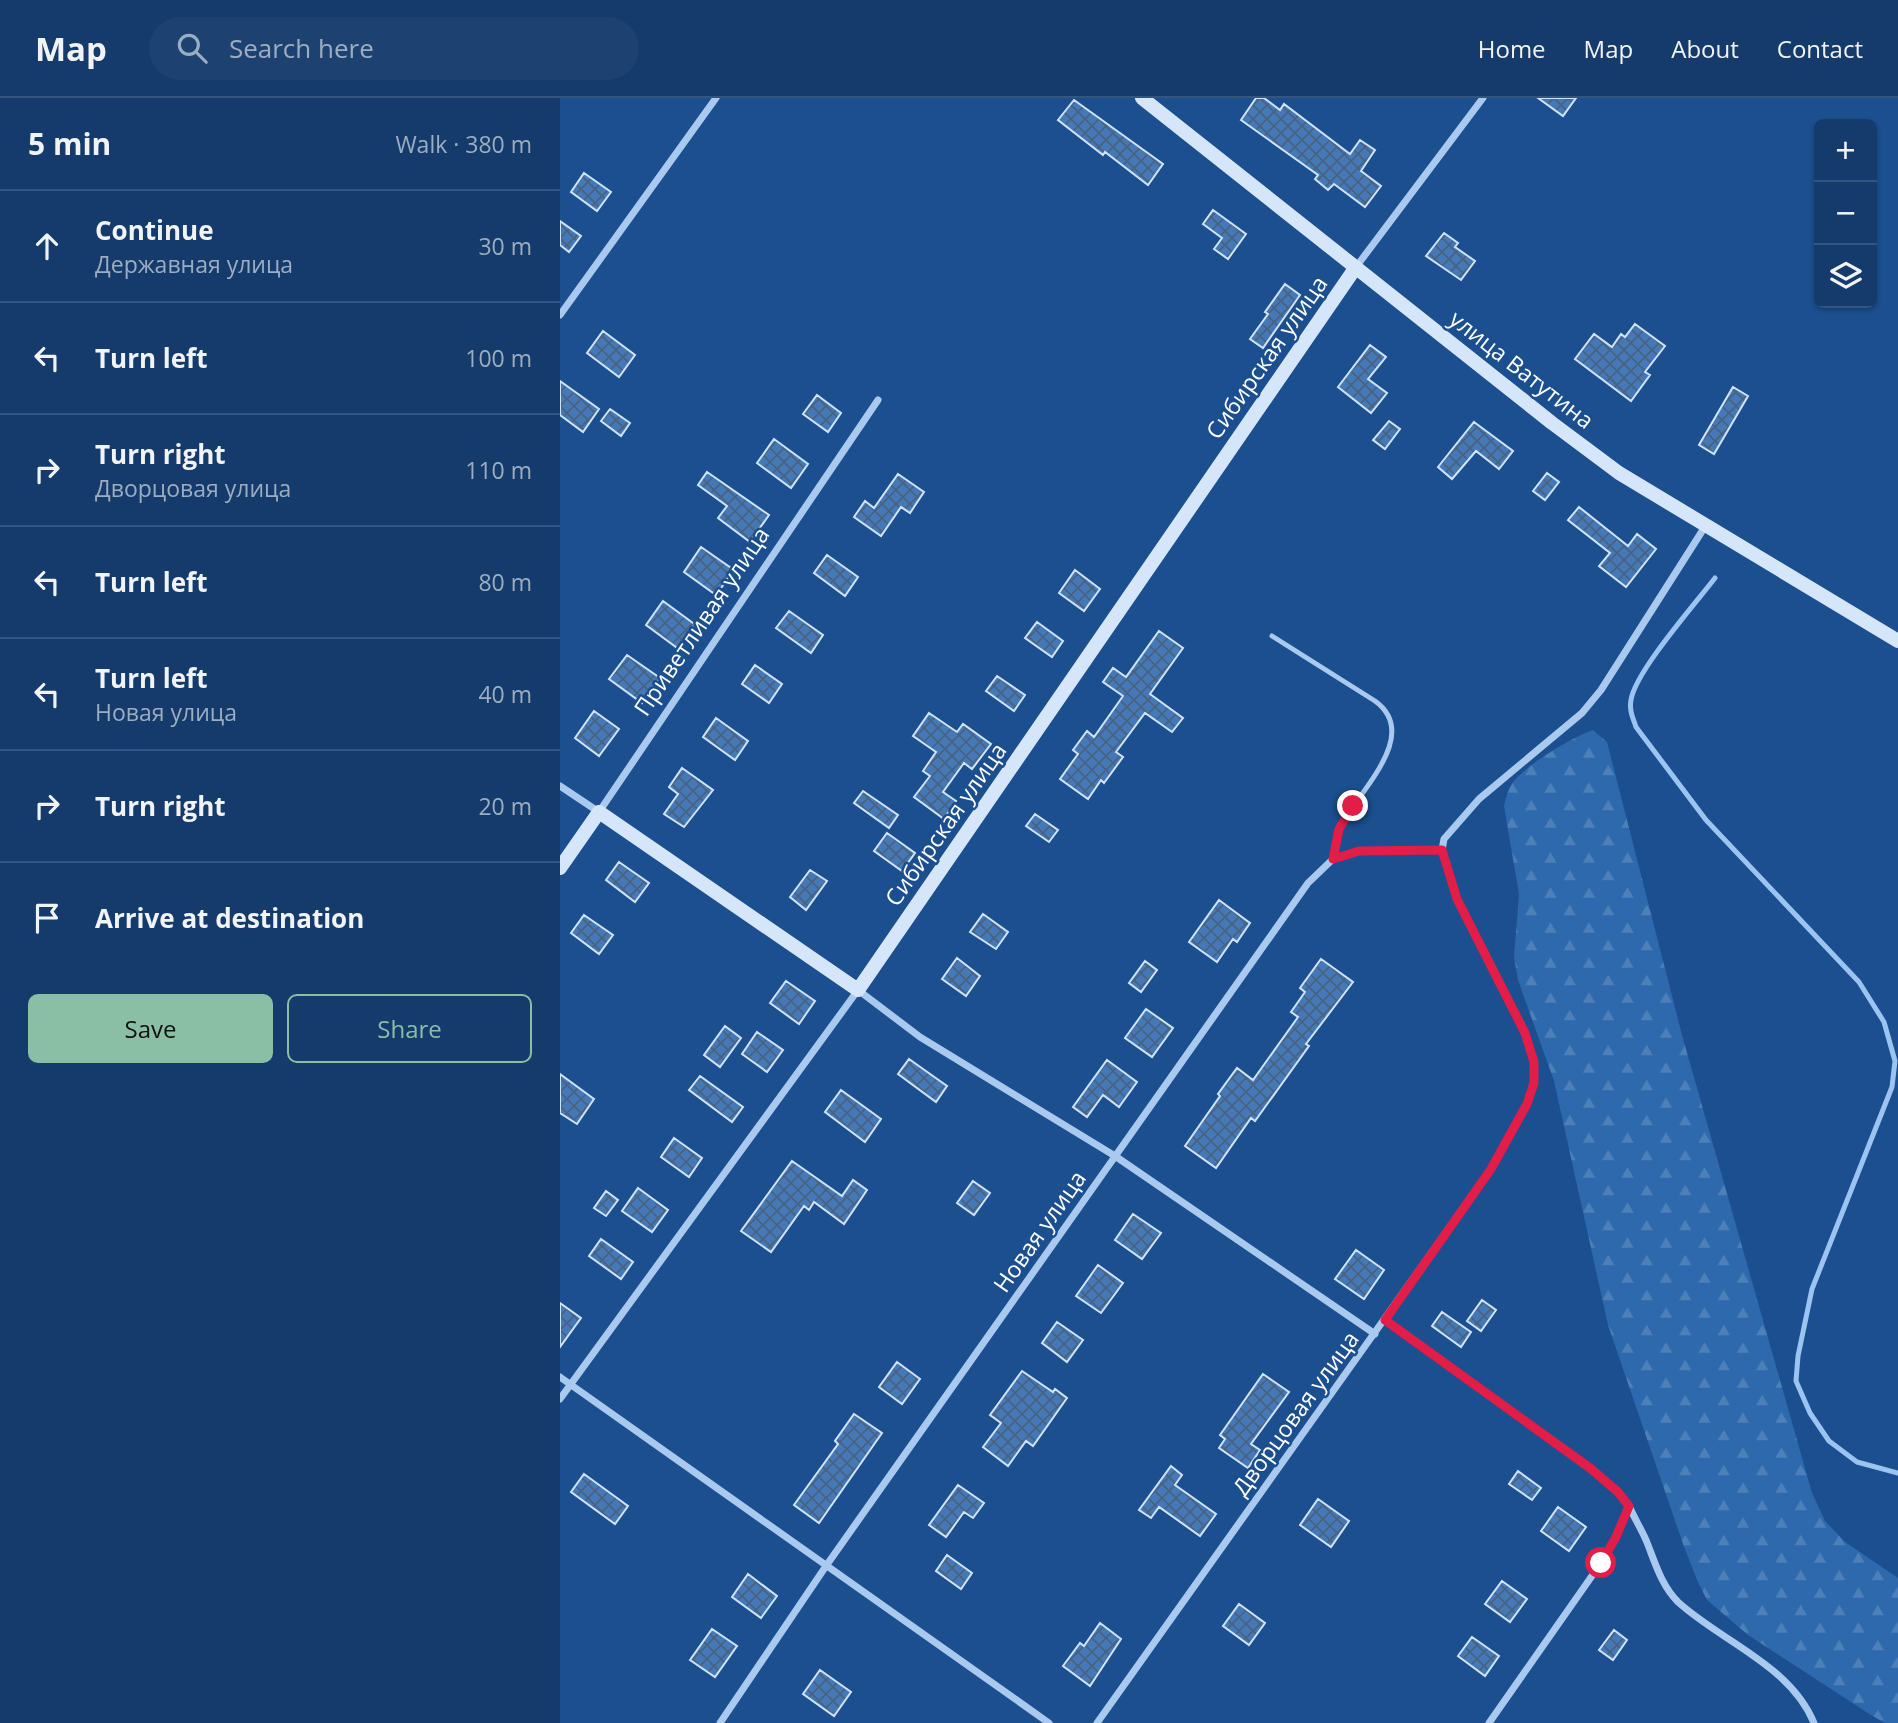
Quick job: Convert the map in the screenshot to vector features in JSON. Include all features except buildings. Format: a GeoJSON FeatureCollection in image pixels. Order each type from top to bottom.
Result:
{"type":"FeatureCollection","features":[{"type":"Feature","properties":{"kind":"street"},"geometry":{"type":"LineString","coordinates":[[560,316],[716,98]]}},
{"type":"Feature","properties":{"kind":"street","name":"улица Ватутина"},"geometry":{"type":"LineString","coordinates":[[1142,98],[1552,424],[1619,473],[1898,641]]}},
{"type":"Feature","properties":{"kind":"street"},"geometry":{"type":"LineString","coordinates":[[1356,267],[1483,98]]}},
{"type":"Feature","properties":{"kind":"street","name":"Сибирская улица"},"geometry":{"type":"LineString","coordinates":[[560,1399],[858,990],[1356,267]]}},
{"type":"Feature","properties":{"kind":"street","name":"Приветливая улица"},"geometry":{"type":"LineString","coordinates":[[560,868],[878,400]]}},
{"type":"Feature","properties":{"kind":"street"},"geometry":{"type":"LineString","coordinates":[[1333,859],[1359,851],[1442,850],[1444,839],[1479,799],[1582,713],[1601,690],[1706,524]]}},
{"type":"Feature","properties":{"kind":"street"},"geometry":{"type":"LineString","coordinates":[[560,786],[858,990],[920,1037],[1115,1156],[1375,1334]]}},
{"type":"Feature","properties":{"kind":"street","name":"Дворцовая улица"},"geometry":{"type":"LineString","coordinates":[[1097,1723],[1491,1169],[1527,1104],[1534,1083],[1534,1062],[1525,1033],[1457,899],[1442,850]]}},
{"type":"Feature","properties":{"kind":"street","name":"Новая улица"},"geometry":{"type":"LineString","coordinates":[[720,1723],[826,1566],[1308,883],[1333,859]]}},
{"type":"Feature","properties":{"kind":"street"},"geometry":{"type":"LineString","coordinates":[[560,1377],[1049,1723]]}},
{"type":"Feature","properties":{"kind":"street"},"geometry":{"type":"LineString","coordinates":[[1489,1723],[1601,1563],[1629,1506]]}},
{"type":"Feature","properties":{"kind":"street"},"geometry":{"type":"LineString","coordinates":[[1629,1506],[1646,1539],[1660,1576],[1677,1601],[1794,1690],[1806,1705],[1814,1723]]}},
{"type":"Feature","properties":{"kind":"lane"},"geometry":{"type":"LineString","coordinates":[[1272,636],[1375,701],[1384,708],[1391,721],[1391,744],[1339,829],[1333,859]]}},
{"type":"Feature","properties":{"kind":"lane"},"geometry":{"type":"LineString","coordinates":[[1385,1320],[1590,1468],[1618,1492],[1629,1506]]}},
{"type":"Feature","properties":{"kind":"green space"},"geometry":{"type":"Polygon","coordinates":[[[1593,730],[1607,742],[1682,1035],[1812,1493],[1825,1521],[1845,1542],[1898,1578],[1898,1723],[1885,1723],[1871,1715],[1748,1635],[1707,1600],[1683,1544],[1608,1325],[1554,1081],[1518,980],[1514,957],[1519,894],[1504,806],[1510,787],[1521,774],[1551,752],[1593,730]]]}},
{"type":"Feature","properties":{"kind":"waterway"},"geometry":{"type":"LineString","coordinates":[[1715,578],[1643,673],[1631,700],[1631,711],[1636,727],[1706,820],[1859,982],[1884,1022],[1895,1061],[1892,1087],[1812,1289],[1798,1356],[1796,1381],[1810,1413],[1829,1441],[1857,1462],[1898,1473]]}},
{"type":"Feature","properties":{"kind":"route"},"geometry":{"type":"LineString","coordinates":[[1353,806],[1339,829],[1333,859],[1359,851],[1442,850],[1457,899],[1525,1033],[1534,1062],[1534,1083],[1527,1104],[1491,1169],[1385,1320],[1590,1468],[1618,1492],[1629,1506],[1601,1563]]}}]}
